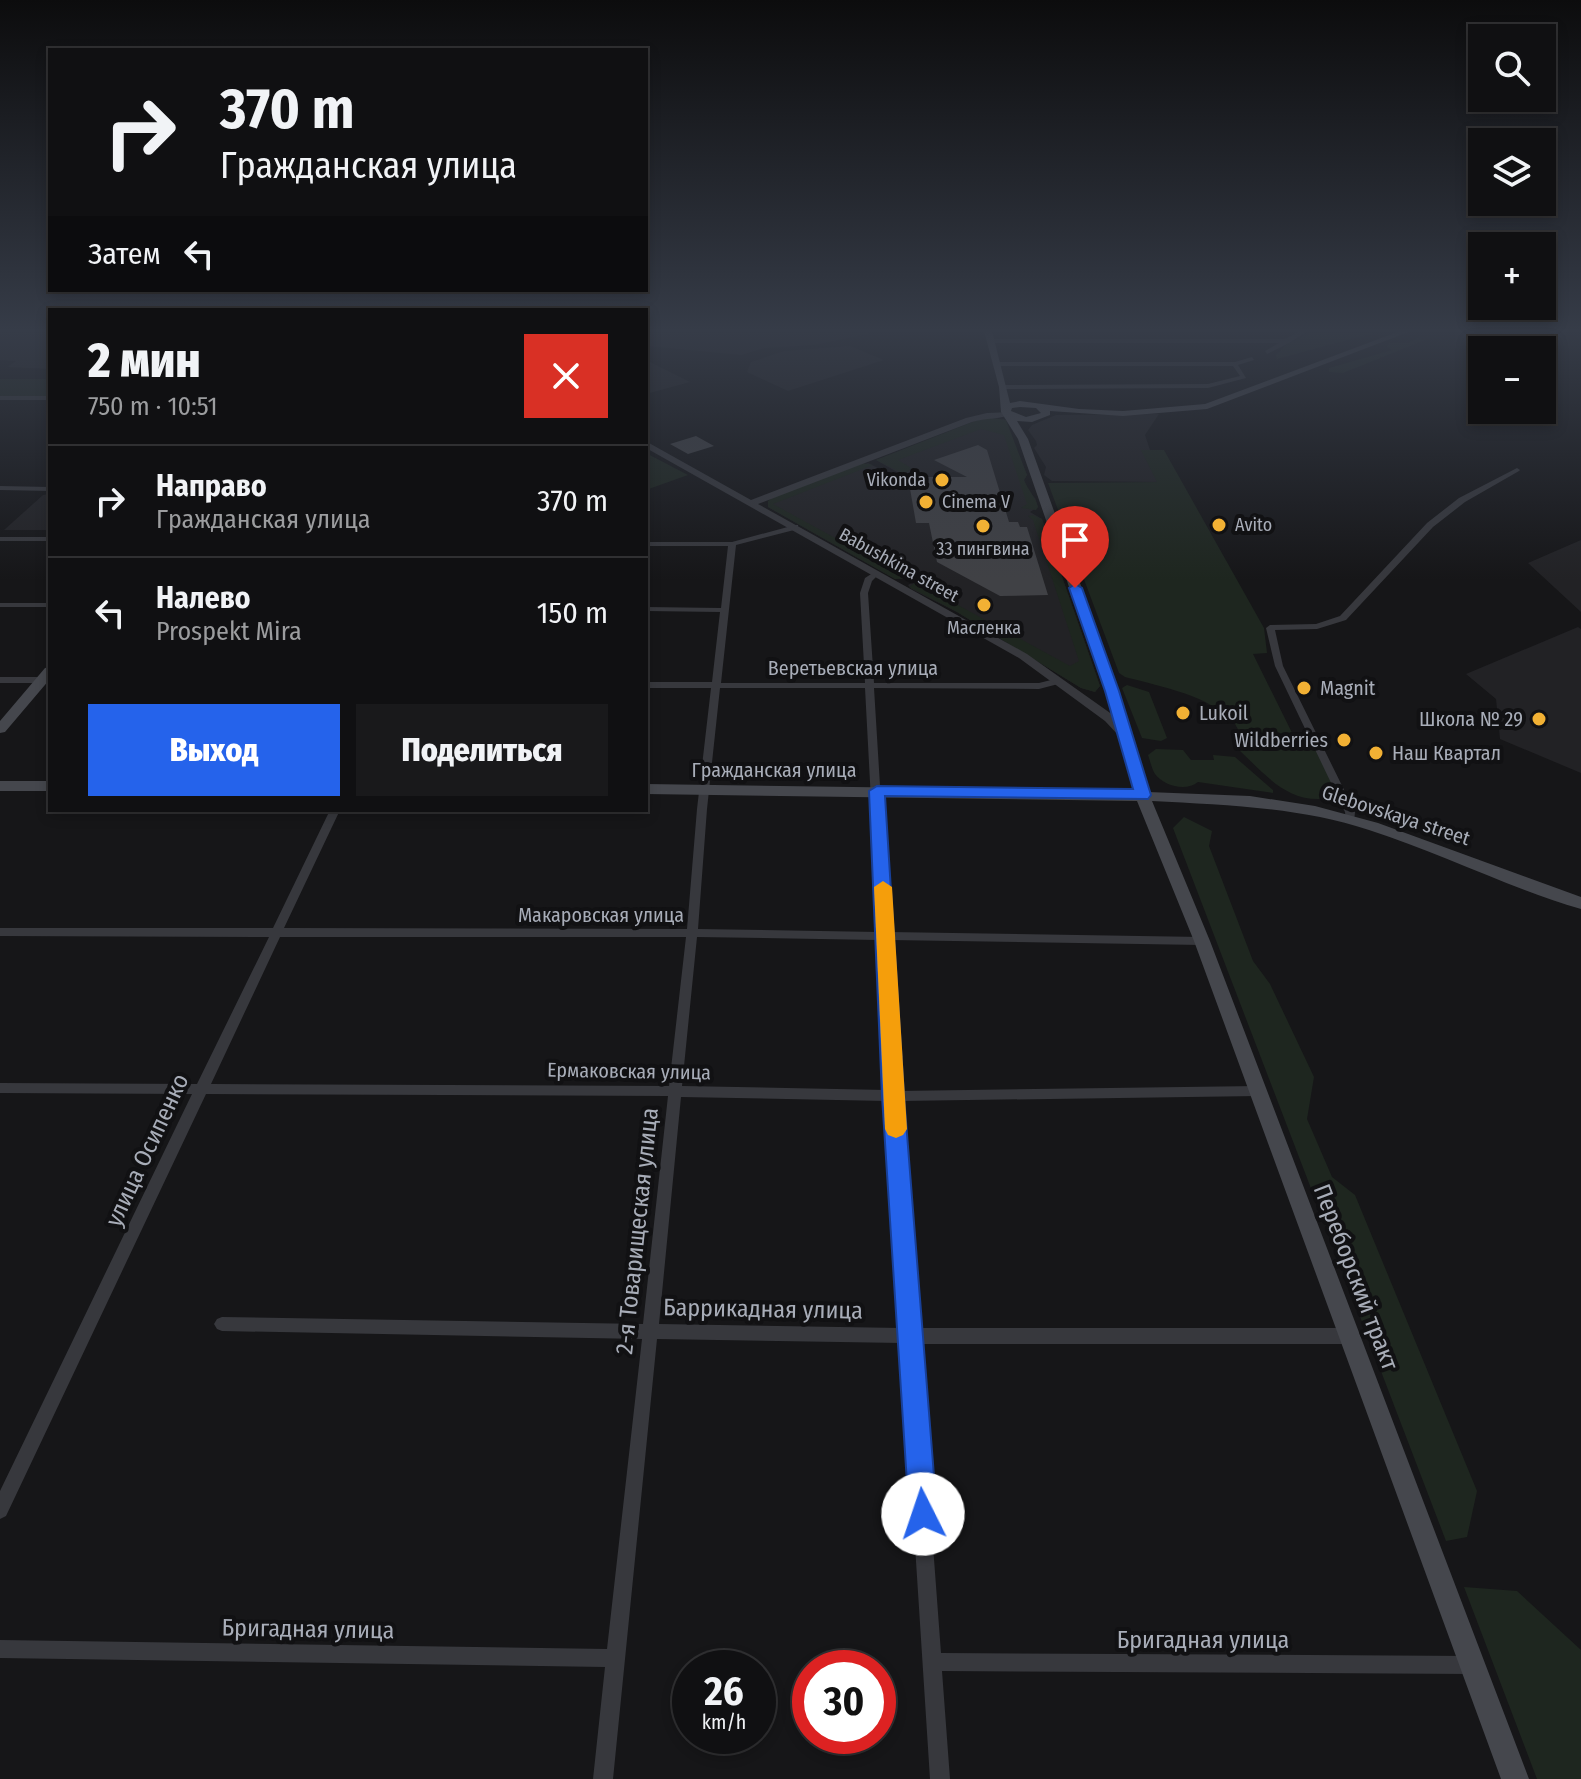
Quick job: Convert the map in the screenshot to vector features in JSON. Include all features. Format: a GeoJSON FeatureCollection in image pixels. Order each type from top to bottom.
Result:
{"type":"FeatureCollection","features":[{"type":"Feature","properties":{"kind":"main road","name":"Переборский тракт"},"geometry":{"type":"LineString","coordinates":[[1008,414],[1023,439],[1112,691],[1142,795],[1202,941],[1352,1336],[1515,1779]]}},
{"type":"Feature","properties":{"kind":"main road"},"geometry":{"type":"LineString","coordinates":[[1012,414],[1023,419],[1062,414]]}},
{"type":"Feature","properties":{"kind":"main road"},"geometry":{"type":"LineString","coordinates":[[1023,439],[1025,427],[1043,414]]}},
{"type":"Feature","properties":{"kind":"main road"},"geometry":{"type":"LineString","coordinates":[[0,729],[47,677]]}},
{"type":"Feature","properties":{"kind":"main road"},"geometry":{"type":"LineString","coordinates":[[0,786],[48,786]]}},
{"type":"Feature","properties":{"kind":"main road","name":"Гражданская улица"},"geometry":{"type":"LineString","coordinates":[[648,789],[1142,795]]}},
{"type":"Feature","properties":{"kind":"main road","name":"Glebovskaya street"},"geometry":{"type":"LineString","coordinates":[[1142,795],[1250,801],[1350,820],[1414,840],[1581,903]]}},
{"type":"Feature","properties":{"kind":"street"},"geometry":{"type":"LineString","coordinates":[[752,503],[977,417],[995,414]]}},
{"type":"Feature","properties":{"kind":"street","name":"Babushkina street"},"geometry":{"type":"LineString","coordinates":[[648,446],[1023,656],[1073,691],[1124,734]]}},
{"type":"Feature","properties":{"kind":"street"},"geometry":{"type":"LineString","coordinates":[[1350,820],[1350,812],[1279,666],[1270,628],[1317,626],[1343,618],[1430,525],[1462,500],[1517,470]]}},
{"type":"Feature","properties":{"kind":"street"},"geometry":{"type":"LineString","coordinates":[[0,488],[48,489]]}},
{"type":"Feature","properties":{"kind":"street"},"geometry":{"type":"LineString","coordinates":[[648,544],[732,544],[795,527]]}},
{"type":"Feature","properties":{"kind":"street"},"geometry":{"type":"LineString","coordinates":[[0,539],[48,539]]}},
{"type":"Feature","properties":{"kind":"street","name":"2-я Товарищеская улица"},"geometry":{"type":"LineString","coordinates":[[603,1779],[732,544]]}},
{"type":"Feature","properties":{"kind":"street"},"geometry":{"type":"LineString","coordinates":[[876,573],[868,580],[864,593],[893,1096],[940,1779]]}},
{"type":"Feature","properties":{"kind":"street"},"geometry":{"type":"LineString","coordinates":[[0,605],[48,605]]}},
{"type":"Feature","properties":{"kind":"street"},"geometry":{"type":"LineString","coordinates":[[648,609],[723,610]]}},
{"type":"Feature","properties":{"kind":"street"},"geometry":{"type":"LineString","coordinates":[[0,680],[47,677]]}},
{"type":"Feature","properties":{"kind":"street","name":"Веретьевская улица"},"geometry":{"type":"LineString","coordinates":[[648,685],[1039,686],[1059,681]]}},
{"type":"Feature","properties":{"kind":"street"},"geometry":{"type":"LineString","coordinates":[[1073,691],[1101,702],[1110,698],[1112,691]]}},
{"type":"Feature","properties":{"kind":"street","name":"улица Осипенко"},"geometry":{"type":"LineString","coordinates":[[0,1510],[334,812]]}},
{"type":"Feature","properties":{"kind":"street","name":"Макаровская улица"},"geometry":{"type":"LineString","coordinates":[[0,932],[692,933],[1202,941]]}},
{"type":"Feature","properties":{"kind":"street","name":"Ермаковская улица"},"geometry":{"type":"LineString","coordinates":[[0,1088],[673,1091],[893,1096],[1258,1091]]}},
{"type":"Feature","properties":{"kind":"street","name":"Баррикадная улица"},"geometry":{"type":"LineString","coordinates":[[222,1324],[911,1336],[1352,1336]]}},
{"type":"Feature","properties":{"kind":"street","name":"Бригадная улица"},"geometry":{"type":"LineString","coordinates":[[0,1649],[616,1658]]}},
{"type":"Feature","properties":{"kind":"street","name":"Бригадная улица"},"geometry":{"type":"LineString","coordinates":[[933,1662],[1473,1665]]}},
{"type":"Feature","properties":{"kind":"shaded area"},"geometry":{"type":"Polygon","coordinates":[[[1159,414],[1145,435],[1150,450],[1142,450],[1158,482],[1052,481],[1044,475],[1046,467],[1034,448],[1036,441],[1028,430],[1032,425],[1056,415],[1159,414]]]}},
{"type":"Feature","properties":{"kind":"shaded area"},"geometry":{"type":"Polygon","coordinates":[[[985,417],[1006,420],[1027,475],[1024,480],[1037,503],[1036,510],[1021,508],[1027,504],[1004,435],[981,429],[898,460],[911,468],[908,472],[900,472],[876,460],[985,417]]]}},
{"type":"Feature","properties":{"kind":"shaded area"},"geometry":{"type":"Polygon","coordinates":[[[1004,419],[1027,475],[1024,480],[1028,492],[1035,498],[1038,507],[1030,512],[1042,519],[1100,686],[1095,692],[1081,688],[957,612],[911,589],[908,585],[915,581],[910,578],[895,579],[768,507],[768,501],[868,463],[892,475],[899,473],[876,460],[1004,419]]]}},
{"type":"Feature","properties":{"kind":"shaded area"},"geometry":{"type":"Polygon","coordinates":[[[1141,450],[1164,450],[1264,628],[1267,653],[1253,654],[1300,749],[1316,749],[1333,786],[1322,791],[1322,799],[1297,795],[1266,776],[1237,748],[1247,747],[1231,716],[1222,715],[1216,708],[1192,696],[1119,673],[1048,483],[1157,482],[1141,450]]]}},
{"type":"Feature","properties":{"kind":"shaded area"},"geometry":{"type":"Polygon","coordinates":[[[648,454],[688,475],[648,489],[648,454]]]}},
{"type":"Feature","properties":{"kind":"shaded area"},"geometry":{"type":"Polygon","coordinates":[[[862,463],[873,465],[773,504],[903,575],[909,573],[910,578],[895,579],[768,507],[768,501],[773,497],[862,463]]]}},
{"type":"Feature","properties":{"kind":"shaded area"},"geometry":{"type":"Polygon","coordinates":[[[48,494],[48,530],[4,530],[43,495],[48,494]]]}},
{"type":"Feature","properties":{"kind":"shaded area"},"geometry":{"type":"Polygon","coordinates":[[[1028,516],[1042,519],[1100,686],[1095,692],[1081,688],[957,612],[909,587],[917,581],[927,583],[923,586],[1070,666],[1079,661],[1033,520],[1028,516]]]}},
{"type":"Feature","properties":{"kind":"shaded area"},"geometry":{"type":"Polygon","coordinates":[[[1581,540],[1581,612],[1528,563],[1581,540]]]}},
{"type":"Feature","properties":{"kind":"shaded area","name":"Школа № 29"},"geometry":{"type":"Polygon","coordinates":[[[1578,627],[1581,629],[1581,773],[1500,739],[1496,699],[1466,674],[1578,627]]]}},
{"type":"Feature","properties":{"kind":"shaded area"},"geometry":{"type":"Polygon","coordinates":[[[1127,685],[1149,692],[1167,738],[1161,741],[1142,738],[1122,688],[1127,685]]]}},
{"type":"Feature","properties":{"kind":"shaded area"},"geometry":{"type":"Polygon","coordinates":[[[1156,749],[1183,750],[1191,760],[1214,760],[1213,755],[1235,757],[1273,793],[1198,782],[1187,787],[1169,784],[1155,774],[1152,767],[1148,755],[1156,749]]]}},
{"type":"Feature","properties":{"kind":"shaded area"},"geometry":{"type":"Polygon","coordinates":[[[1184,817],[1212,831],[1209,846],[1253,961],[1270,984],[1314,1077],[1307,1119],[1332,1177],[1355,1195],[1477,1491],[1467,1537],[1446,1541],[1173,828],[1184,817]]]}},
{"type":"Feature","properties":{"kind":"shaded area"},"geometry":{"type":"Polygon","coordinates":[[[1464,1587],[1517,1591],[1581,1650],[1581,1779],[1537,1779],[1464,1587]]]}},
{"type":"Feature","properties":{"kind":"building"},"geometry":{"type":"Polygon","coordinates":[[[696,436],[714,446],[688,454],[670,444],[696,436]]]}},
{"type":"Feature","properties":{"kind":"building"},"geometry":{"type":"Polygon","coordinates":[[[978,445],[987,450],[1009,522],[1018,522],[1020,527],[1027,527],[1048,595],[1000,596],[937,562],[929,523],[916,523],[909,483],[925,477],[967,477],[934,460],[978,445]]]}},
{"type":"Feature","properties":{"kind":"slow traffic"},"geometry":{"type":"LineString","coordinates":[[883,887],[896,1129]]}},
{"type":"Feature","properties":{"kind":"place","name":"Vikonda"},"geometry":{"type":"Point","coordinates":[942,480]}},
{"type":"Feature","properties":{"kind":"place","name":"Cinema V"},"geometry":{"type":"Point","coordinates":[926,502]}},
{"type":"Feature","properties":{"kind":"place","name":"Avito"},"geometry":{"type":"Point","coordinates":[1219,525]}},
{"type":"Feature","properties":{"kind":"place","name":"33 пингвина"},"geometry":{"type":"Point","coordinates":[983,526]}},
{"type":"Feature","properties":{"kind":"place","name":"Масленка"},"geometry":{"type":"Point","coordinates":[984,605]}},
{"type":"Feature","properties":{"kind":"place","name":"Magnit"},"geometry":{"type":"Point","coordinates":[1304,688]}},
{"type":"Feature","properties":{"kind":"place","name":"Lukoil"},"geometry":{"type":"Point","coordinates":[1183,713]}},
{"type":"Feature","properties":{"kind":"place","name":"Школа № 29"},"geometry":{"type":"Point","coordinates":[1539,719]}},
{"type":"Feature","properties":{"kind":"place","name":"Wildberries"},"geometry":{"type":"Point","coordinates":[1344,740]}},
{"type":"Feature","properties":{"kind":"place","name":"Наш Квартал"},"geometry":{"type":"Point","coordinates":[1376,753]}},
{"type":"Feature","properties":{"kind":"route"},"geometry":{"type":"LineString","coordinates":[[923,1514],[893,1096],[877,791],[1142,795],[1112,691],[1075,588]]}}]}
